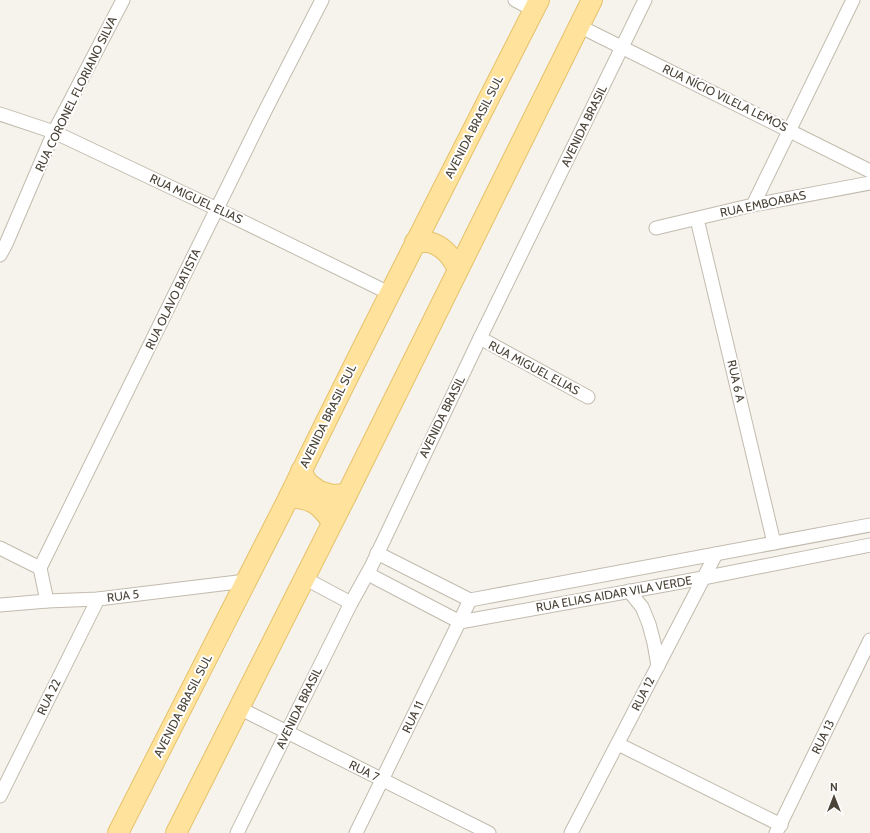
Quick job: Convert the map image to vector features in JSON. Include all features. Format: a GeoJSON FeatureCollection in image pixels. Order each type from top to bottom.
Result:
{"type":"FeatureCollection","features":[{"type":"Feature","properties":{"kind":"main road"},"geometry":{"type":"LineString","coordinates":[[176,833],[592,0]]}},
{"type":"Feature","properties":{"kind":"main road","name":"AVENIDA BRASIL SUL"},"geometry":{"type":"LineString","coordinates":[[118,833],[289,497],[389,293],[536,5]]}},
{"type":"Feature","properties":{"kind":"main road"},"geometry":{"type":"LineString","coordinates":[[424,224],[445,239],[457,244],[470,246]]}},
{"type":"Feature","properties":{"kind":"main road"},"geometry":{"type":"LineString","coordinates":[[415,242],[428,242],[441,247],[451,256],[458,269]]}},
{"type":"Feature","properties":{"kind":"main road"},"geometry":{"type":"LineString","coordinates":[[301,471],[308,483],[319,491],[333,495],[346,494]]}},
{"type":"Feature","properties":{"kind":"main road"},"geometry":{"type":"LineString","coordinates":[[289,497],[302,498],[314,503],[324,511],[332,522]]}},
{"type":"Feature","properties":{"kind":"street","name":"RUA CORONEL FLORIANO SILVA"},"geometry":{"type":"LineString","coordinates":[[0,255],[54,132],[124,0]]}},
{"type":"Feature","properties":{"kind":"street","name":"RUA OLAVO BATISTA"},"geometry":{"type":"LineString","coordinates":[[40,568],[266,109],[322,0]]}},
{"type":"Feature","properties":{"kind":"street"},"geometry":{"type":"LineString","coordinates":[[515,0],[536,5]]}},
{"type":"Feature","properties":{"kind":"street","name":"AVENIDA BRASIL"},"geometry":{"type":"LineString","coordinates":[[237,833],[351,603],[368,574],[480,338],[645,0]]}},
{"type":"Feature","properties":{"kind":"street"},"geometry":{"type":"LineString","coordinates":[[753,205],[853,0]]}},
{"type":"Feature","properties":{"kind":"street","name":"RUA NÍCIO VILELA LEMOS"},"geometry":{"type":"LineString","coordinates":[[579,26],[870,170]]}},
{"type":"Feature","properties":{"kind":"street","name":"RUA MIGUEL ELIAS"},"geometry":{"type":"LineString","coordinates":[[0,114],[54,132],[217,209],[389,293]]}},
{"type":"Feature","properties":{"kind":"street","name":"RUA EMBOABAS"},"geometry":{"type":"LineString","coordinates":[[656,228],[753,205],[870,183]]}},
{"type":"Feature","properties":{"kind":"street","name":"RUA 6 A"},"geometry":{"type":"LineString","coordinates":[[697,219],[774,543]]}},
{"type":"Feature","properties":{"kind":"street","name":"RUA MIGUEL ELIAS"},"geometry":{"type":"LineString","coordinates":[[480,338],[588,397]]}},
{"type":"Feature","properties":{"kind":"street","name":"RUA ELIAS AIDAR VILA VERDE"},"geometry":{"type":"LineString","coordinates":[[470,600],[870,525]]}},
{"type":"Feature","properties":{"kind":"street","name":"RUA ELIAS AIDAR VILA VERDE"},"geometry":{"type":"LineString","coordinates":[[460,622],[704,578],[870,545]]}},
{"type":"Feature","properties":{"kind":"street"},"geometry":{"type":"LineString","coordinates":[[0,548],[40,568],[47,601]]}},
{"type":"Feature","properties":{"kind":"street"},"geometry":{"type":"LineString","coordinates":[[377,553],[470,600]]}},
{"type":"Feature","properties":{"kind":"street","name":"RUA 12"},"geometry":{"type":"LineString","coordinates":[[571,833],[716,554]]}},
{"type":"Feature","properties":{"kind":"street"},"geometry":{"type":"LineString","coordinates":[[368,574],[460,622]]}},
{"type":"Feature","properties":{"kind":"street"},"geometry":{"type":"LineString","coordinates":[[304,578],[351,603]]}},
{"type":"Feature","properties":{"kind":"street","name":"RUA 5"},"geometry":{"type":"LineString","coordinates":[[0,605],[98,599],[246,581]]}},
{"type":"Feature","properties":{"kind":"street"},"geometry":{"type":"LineString","coordinates":[[629,591],[642,607],[649,624],[658,666]]}},
{"type":"Feature","properties":{"kind":"street","name":"RUA 22"},"geometry":{"type":"LineString","coordinates":[[0,796],[98,599]]}},
{"type":"Feature","properties":{"kind":"street","name":"RUA 11"},"geometry":{"type":"LineString","coordinates":[[356,833],[470,600]]}},
{"type":"Feature","properties":{"kind":"street","name":"RUA 13"},"geometry":{"type":"LineString","coordinates":[[779,829],[870,640]]}},
{"type":"Feature","properties":{"kind":"street","name":"RUA 7"},"geometry":{"type":"LineString","coordinates":[[239,708],[489,833]]}},
{"type":"Feature","properties":{"kind":"street"},"geometry":{"type":"LineString","coordinates":[[618,744],[779,829]]}}]}
